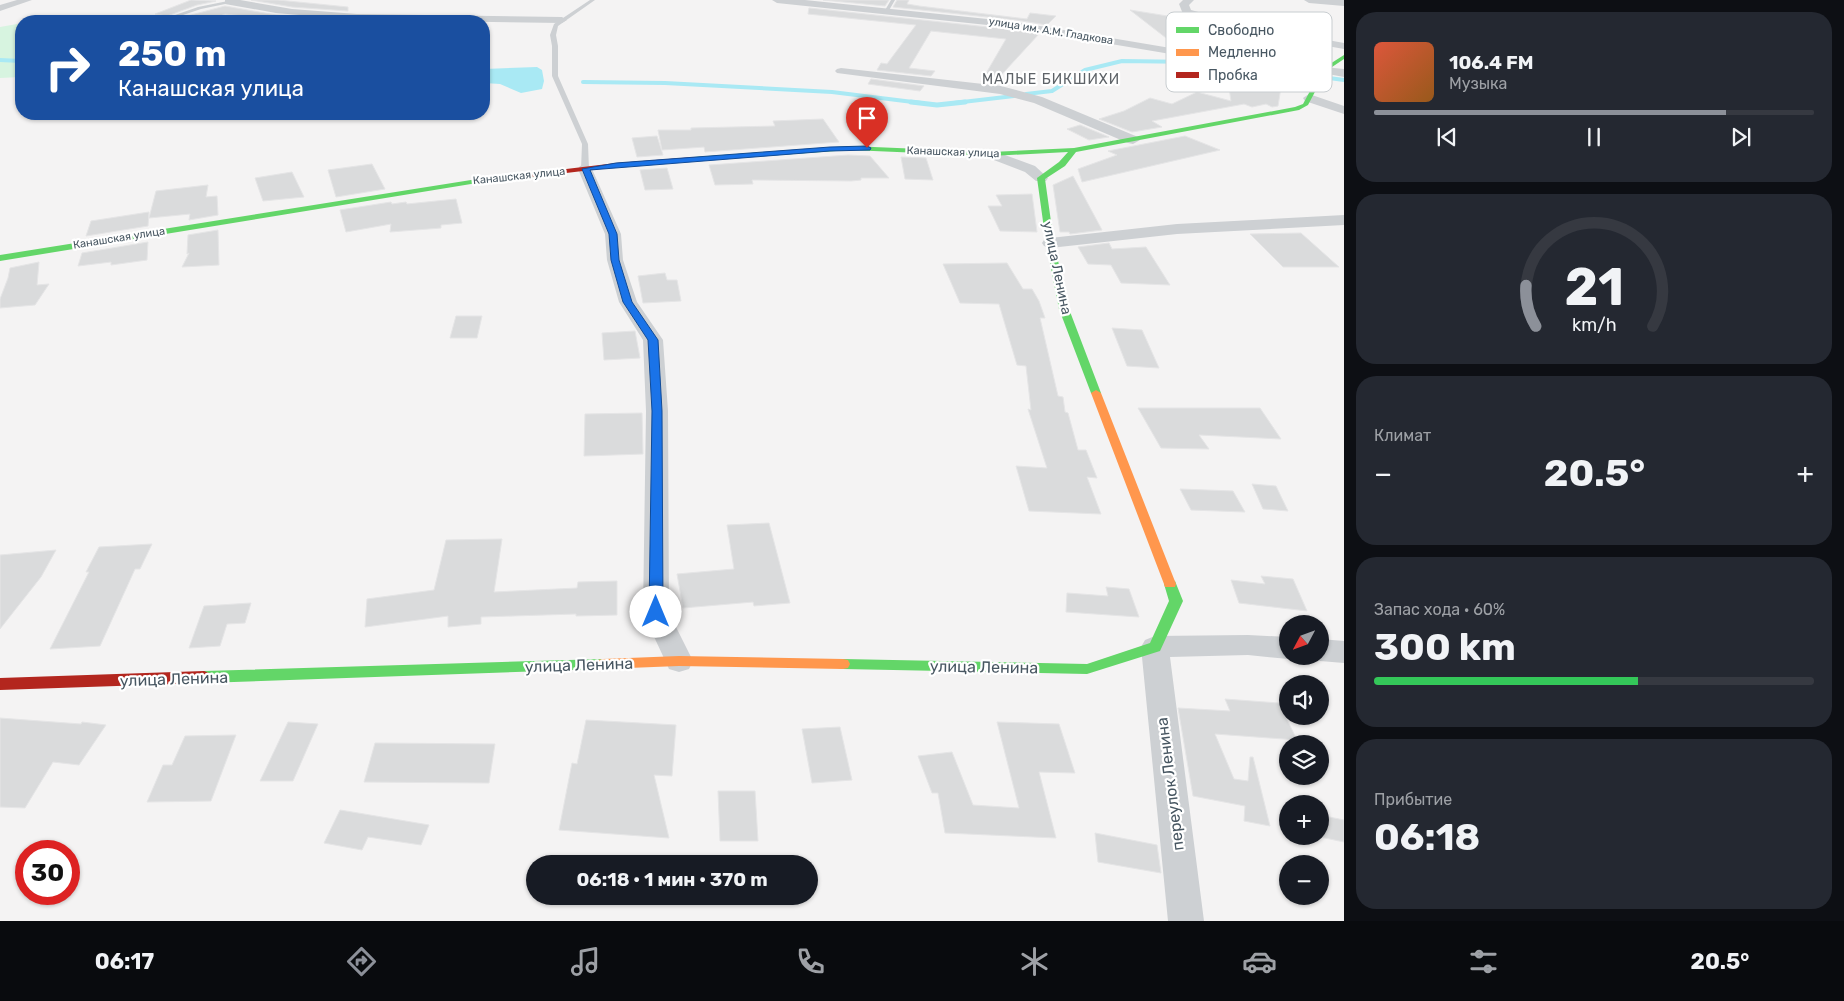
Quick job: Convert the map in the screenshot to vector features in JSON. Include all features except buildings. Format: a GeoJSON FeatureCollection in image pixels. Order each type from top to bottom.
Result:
{"type":"FeatureCollection","features":[{"type":"Feature","properties":{"kind":"street"},"geometry":{"type":"LineString","coordinates":[[0,8],[27,0]]}},
{"type":"Feature","properties":{"kind":"street","name":"улица им. А.М. Гладкова"},"geometry":{"type":"LineString","coordinates":[[778,0],[1016,24],[1166,50]]}},
{"type":"Feature","properties":{"kind":"street"},"geometry":{"type":"LineString","coordinates":[[1187,12],[1184,4],[1189,0]]}},
{"type":"Feature","properties":{"kind":"street"},"geometry":{"type":"LineString","coordinates":[[1309,0],[1344,3]]}},
{"type":"Feature","properties":{"kind":"street"},"geometry":{"type":"LineString","coordinates":[[232,1],[250,7],[322,15]]}},
{"type":"Feature","properties":{"kind":"street"},"geometry":{"type":"LineString","coordinates":[[490,20],[562,20]]}},
{"type":"Feature","properties":{"kind":"street","name":"Канашская улица"},"geometry":{"type":"LineString","coordinates":[[1332,66],[1344,58]]}},
{"type":"Feature","properties":{"kind":"street"},"geometry":{"type":"LineString","coordinates":[[841,71],[1001,90],[1038,100],[1132,140]]}},
{"type":"Feature","properties":{"kind":"street","name":"Канашская улица"},"geometry":{"type":"LineString","coordinates":[[0,258],[471,182],[616,165],[850,148],[991,154],[1074,150],[1297,109],[1305,105],[1312,92]]}},
{"type":"Feature","properties":{"kind":"street"},"geometry":{"type":"LineString","coordinates":[[1309,98],[1344,110]]}},
{"type":"Feature","properties":{"kind":"street"},"geometry":{"type":"LineString","coordinates":[[991,154],[1030,169],[1041,178],[1062,164],[1074,150]]}},
{"type":"Feature","properties":{"kind":"street"},"geometry":{"type":"LineString","coordinates":[[585,169],[613,234],[615,260],[628,302],[653,340],[657,411],[656,612],[679,661]]}},
{"type":"Feature","properties":{"kind":"street","name":"улица Ленина"},"geometry":{"type":"LineString","coordinates":[[1041,178],[1050,243],[1064,309],[1176,601],[1155,647]]}},
{"type":"Feature","properties":{"kind":"street"},"geometry":{"type":"LineString","coordinates":[[1050,243],[1177,229],[1344,220]]}},
{"type":"Feature","properties":{"kind":"street","name":"улица Ленина"},"geometry":{"type":"LineString","coordinates":[[0,684],[679,661],[1087,669],[1155,647],[1248,645],[1279,647]]}},
{"type":"Feature","properties":{"kind":"street","name":"переулок Ленина"},"geometry":{"type":"LineString","coordinates":[[1155,647],[1186,921]]}},
{"type":"Feature","properties":{"kind":"street"},"geometry":{"type":"LineString","coordinates":[[1329,651],[1344,652]]}},
{"type":"Feature","properties":{"kind":"lane"},"geometry":{"type":"LineString","coordinates":[[585,169],[586,160],[583,154],[585,144],[555,76],[553,35],[556,25],[593,0]]}},
{"type":"Feature","properties":{"kind":"lane"},"geometry":{"type":"LineString","coordinates":[[886,11],[893,0]]}},
{"type":"Feature","properties":{"kind":"lane"},"geometry":{"type":"LineString","coordinates":[[179,15],[232,1]]}},
{"type":"Feature","properties":{"kind":"green space"},"geometry":{"type":"Polygon","coordinates":[[[15,24],[15,77],[0,78],[0,27],[15,24]]]}},
{"type":"Feature","properties":{"kind":"water"},"geometry":{"type":"Polygon","coordinates":[[[537,67],[542,70],[544,81],[542,89],[521,93],[500,84],[490,83],[490,69],[537,67]]]}},
{"type":"Feature","properties":{"kind":"waterway"},"geometry":{"type":"LineString","coordinates":[[0,60],[15,61]]}},
{"type":"Feature","properties":{"kind":"waterway"},"geometry":{"type":"LineString","coordinates":[[1026,94],[1052,91],[1085,70],[1122,61],[1166,62]]}},
{"type":"Feature","properties":{"kind":"waterway"},"geometry":{"type":"LineString","coordinates":[[1332,78],[1344,80]]}},
{"type":"Feature","properties":{"kind":"waterway"},"geometry":{"type":"LineString","coordinates":[[583,82],[665,83],[832,92],[921,103]]}},
{"type":"Feature","properties":{"kind":"waterway"},"geometry":{"type":"LineString","coordinates":[[954,103],[1014,96]]}},
{"type":"Feature","properties":{"kind":"waterway"},"geometry":{"type":"LineString","coordinates":[[911,102],[937,105],[965,102]]}},
{"type":"Feature","properties":{"kind":"traffic: fast"},"geometry":{"type":"LineString","coordinates":[[1332,65],[1344,57]]}},
{"type":"Feature","properties":{"kind":"traffic: fast"},"geometry":{"type":"LineString","coordinates":[[694,159],[850,148],[991,154],[1074,150],[1297,109],[1305,105],[1312,92]]}},
{"type":"Feature","properties":{"kind":"traffic: fast"},"geometry":{"type":"LineString","coordinates":[[1074,150],[1062,164],[1041,178],[1050,243],[1064,309],[1096,393]]}},
{"type":"Feature","properties":{"kind":"traffic: fast"},"geometry":{"type":"LineString","coordinates":[[0,258],[471,182],[533,175]]}},
{"type":"Feature","properties":{"kind":"traffic: fast"},"geometry":{"type":"LineString","coordinates":[[843,664],[1087,669],[1155,647],[1176,601],[1170,584]]}},
{"type":"Feature","properties":{"kind":"traffic: fast"},"geometry":{"type":"LineString","coordinates":[[204,677],[603,664]]}},
{"type":"Feature","properties":{"kind":"traffic: slow"},"geometry":{"type":"LineString","coordinates":[[1096,393],[1170,584]]}},
{"type":"Feature","properties":{"kind":"traffic: slow"},"geometry":{"type":"LineString","coordinates":[[603,664],[679,661],[843,664]]}},
{"type":"Feature","properties":{"kind":"traffic: jam"},"geometry":{"type":"LineString","coordinates":[[533,175],[616,165],[694,159]]}},
{"type":"Feature","properties":{"kind":"traffic: jam"},"geometry":{"type":"LineString","coordinates":[[0,684],[204,677]]}},
{"type":"Feature","properties":{"kind":"district","name":"МАЛЫЕ БИКШИХИ"},"geometry":{"type":"Point","coordinates":[1051,79]}},
{"type":"Feature","properties":{"kind":"route"},"geometry":{"type":"LineString","coordinates":[[656,612],[657,411],[653,340],[628,302],[615,260],[613,234],[585,169],[830,149],[867,148]]}}]}
